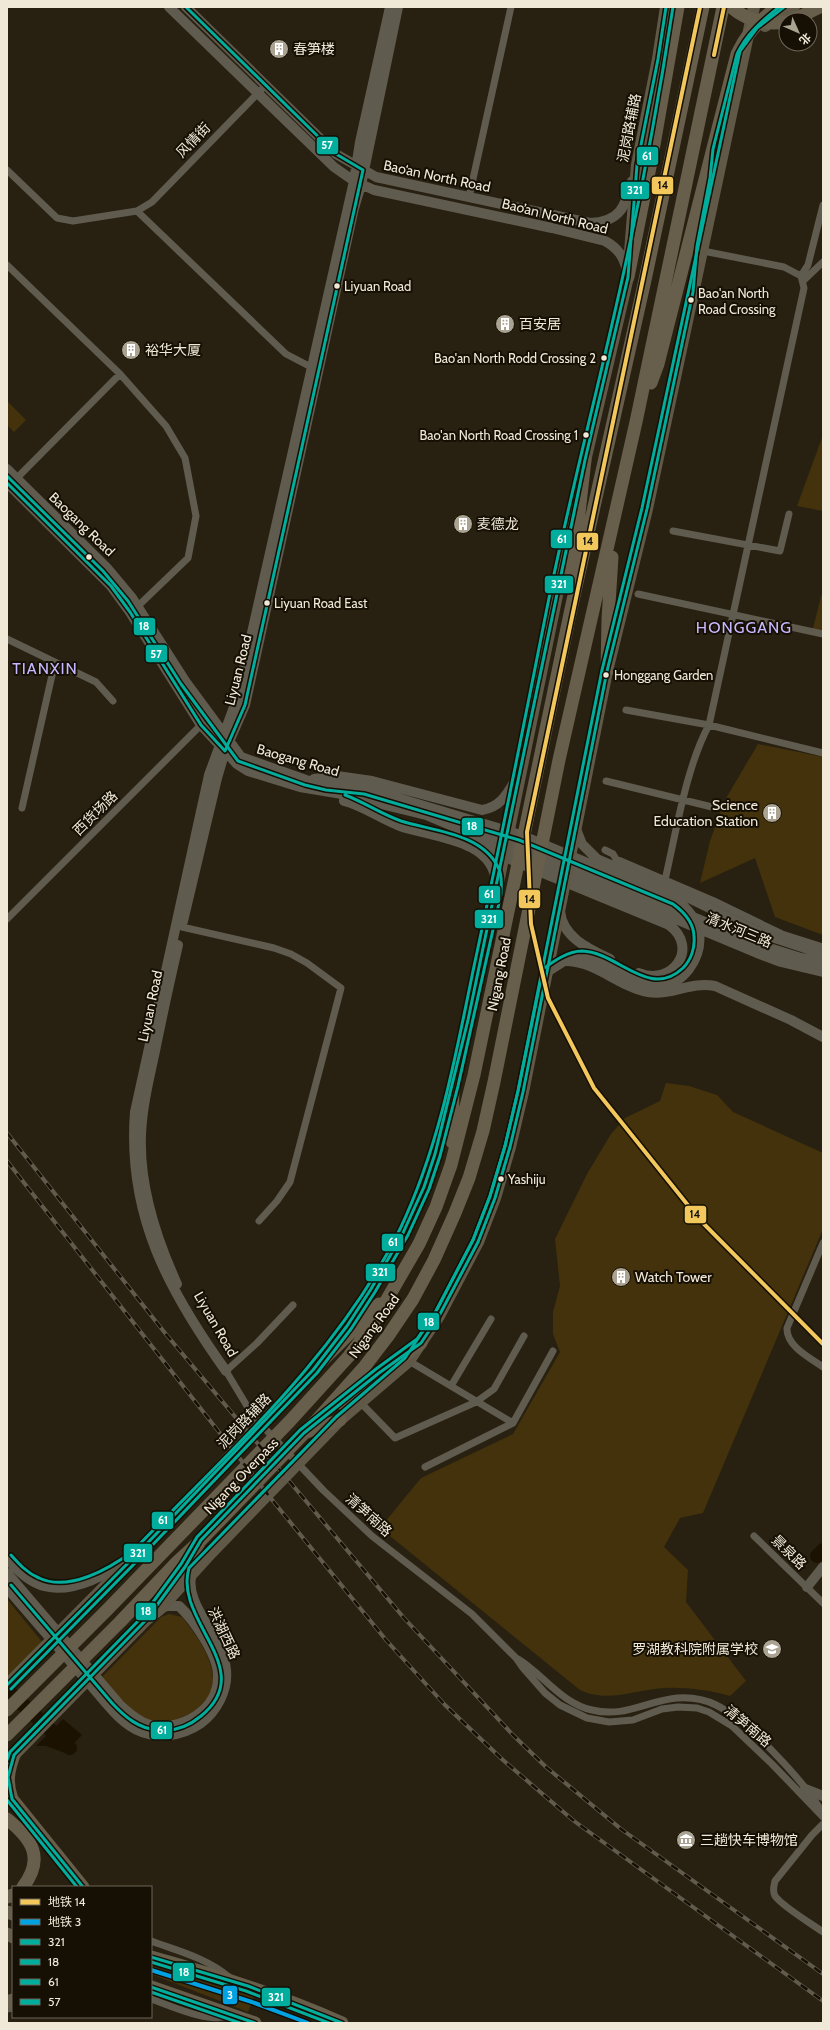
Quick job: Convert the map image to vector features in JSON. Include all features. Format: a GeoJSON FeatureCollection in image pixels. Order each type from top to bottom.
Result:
{"type":"FeatureCollection","features":[{"type":"Feature","properties":{"kind":"highway","name":"Nigang Road"},"geometry":{"type":"LineString","coordinates":[[290,1421],[349,1356],[371,1327],[419,1244],[436,1207],[451,1165],[474,1075],[571,609],[645,280],[703,7]]}},
{"type":"Feature","properties":{"kind":"highway"},"geometry":{"type":"LineString","coordinates":[[810,12],[820,7]]}},
{"type":"Feature","properties":{"kind":"highway"},"geometry":{"type":"LineString","coordinates":[[628,277],[651,162],[674,8]]}},
{"type":"Feature","properties":{"kind":"highway","name":"Nigang Road"},"geometry":{"type":"LineString","coordinates":[[304,1433],[365,1366],[413,1299],[440,1246],[469,1178],[483,1131],[559,760],[636,422],[725,8]]}},
{"type":"Feature","properties":{"kind":"highway"},"geometry":{"type":"LineString","coordinates":[[725,8],[755,21],[770,23],[778,17]]}},
{"type":"Feature","properties":{"kind":"highway"},"geometry":{"type":"LineString","coordinates":[[636,422],[658,364],[701,190],[737,54],[764,18],[778,16]]}},
{"type":"Feature","properties":{"kind":"highway"},"geometry":{"type":"LineString","coordinates":[[645,280],[643,262],[651,162]]}},
{"type":"Feature","properties":{"kind":"highway"},"geometry":{"type":"LineString","coordinates":[[571,609],[574,548],[582,498],[585,460]]}},
{"type":"Feature","properties":{"kind":"highway"},"geometry":{"type":"LineString","coordinates":[[607,671],[608,619],[613,550],[612,530]]}},
{"type":"Feature","properties":{"kind":"highway"},"geometry":{"type":"LineString","coordinates":[[451,1165],[454,1085]]}},
{"type":"Feature","properties":{"kind":"highway"},"geometry":{"type":"LineString","coordinates":[[313,1370],[391,1292]]}},
{"type":"Feature","properties":{"kind":"highway"},"geometry":{"type":"LineString","coordinates":[[315,1422],[421,1343]]}},
{"type":"Feature","properties":{"kind":"highway"},"geometry":{"type":"LineString","coordinates":[[304,1433],[340,1420]]}},
{"type":"Feature","properties":{"kind":"highway","name":"Nigang Overpass"},"geometry":{"type":"LineString","coordinates":[[7,1710],[107,1610],[290,1421]]}},
{"type":"Feature","properties":{"kind":"highway","name":"Nigang Overpass"},"geometry":{"type":"LineString","coordinates":[[201,1540],[304,1433]]}},
{"type":"Feature","properties":{"kind":"highway"},"geometry":{"type":"LineString","coordinates":[[7,1735],[120,1622],[177,1562],[201,1540]]}},
{"type":"Feature","properties":{"kind":"highway"},"geometry":{"type":"LineString","coordinates":[[10,1758],[8,1788],[12,1799],[82,1886]]}},
{"type":"Feature","properties":{"kind":"highway"},"geometry":{"type":"LineString","coordinates":[[7,1819],[27,1838],[34,1851],[35,1865],[30,1877],[24,1886]]}},
{"type":"Feature","properties":{"kind":"highway"},"geometry":{"type":"LineString","coordinates":[[152,1957],[233,1981],[314,2010],[342,2023]]}},
{"type":"Feature","properties":{"kind":"highway"},"geometry":{"type":"LineString","coordinates":[[152,1987],[254,2023]]}},
{"type":"Feature","properties":{"kind":"main road"},"geometry":{"type":"LineString","coordinates":[[146,1620],[160,1609],[193,1571],[340,1420],[409,1361],[439,1316],[458,1281],[478,1242],[495,1198],[510,1147],[523,1092],[607,671],[646,516],[703,251],[744,46],[754,7]]}},
{"type":"Feature","properties":{"kind":"main road","name":"泥岗路辅路"},"geometry":{"type":"LineString","coordinates":[[7,1685],[174,1516],[313,1370],[347,1326],[371,1289],[403,1233],[424,1187],[436,1154],[454,1085],[496,893],[585,460],[628,277],[632,200],[637,165],[658,59],[674,8]]}},
{"type":"Feature","properties":{"kind":"main road"},"geometry":{"type":"LineString","coordinates":[[693,292],[698,246],[710,178],[713,149]]}},
{"type":"Feature","properties":{"kind":"main road"},"geometry":{"type":"LineString","coordinates":[[10,1758],[146,1620],[185,1567],[201,1540]]}},
{"type":"Feature","properties":{"kind":"street","name":"Bao’an North Road"},"geometry":{"type":"LineString","coordinates":[[169,7],[334,167],[357,183],[381,191],[552,228],[605,242],[612,245],[622,256],[628,277]]}},
{"type":"Feature","properties":{"kind":"street","name":"Bao‘an North Road"},"geometry":{"type":"LineString","coordinates":[[186,7],[336,154],[376,177],[590,223],[599,223],[606,221],[621,212],[629,194],[637,165]]}},
{"type":"Feature","properties":{"kind":"street","name":"Liyuan Road"},"geometry":{"type":"LineString","coordinates":[[360,169],[360,142],[390,7]]}},
{"type":"Feature","properties":{"kind":"street","name":"Liyuan Road"},"geometry":{"type":"LineString","coordinates":[[226,1371],[178,1286],[158,1236],[149,1201],[141,1155],[142,1124],[145,1099],[224,743],[237,699],[398,7]]}},
{"type":"Feature","properties":{"kind":"street"},"geometry":{"type":"LineString","coordinates":[[468,197],[511,7]]}},
{"type":"Feature","properties":{"kind":"street","name":"风情街"},"geometry":{"type":"LineString","coordinates":[[137,211],[152,202],[266,84]]}},
{"type":"Feature","properties":{"kind":"street"},"geometry":{"type":"LineString","coordinates":[[7,170],[57,218],[73,221],[137,211],[286,354],[315,368]]}},
{"type":"Feature","properties":{"kind":"street"},"geometry":{"type":"LineString","coordinates":[[665,880],[700,741],[709,725],[804,288],[802,278],[808,265],[823,205]]}},
{"type":"Feature","properties":{"kind":"street"},"geometry":{"type":"LineString","coordinates":[[703,251],[784,267],[802,278]]}},
{"type":"Feature","properties":{"kind":"street"},"geometry":{"type":"LineString","coordinates":[[802,278],[823,262]]}},
{"type":"Feature","properties":{"kind":"street"},"geometry":{"type":"LineString","coordinates":[[7,265],[120,374],[166,426],[185,458],[196,516],[188,558],[137,607]]}},
{"type":"Feature","properties":{"kind":"street"},"geometry":{"type":"LineString","coordinates":[[11,482],[120,374]]}},
{"type":"Feature","properties":{"kind":"street","name":"Baogang Road"},"geometry":{"type":"LineString","coordinates":[[7,470],[11,482],[111,586],[130,612],[201,725],[224,743]]}},
{"type":"Feature","properties":{"kind":"street","name":"Baogang Road"},"geometry":{"type":"LineString","coordinates":[[11,482],[107,568],[137,607],[237,764],[248,771],[336,793],[428,811]]}},
{"type":"Feature","properties":{"kind":"street"},"geometry":{"type":"LineString","coordinates":[[673,531],[780,551],[789,514]]}},
{"type":"Feature","properties":{"kind":"street"},"geometry":{"type":"LineString","coordinates":[[638,594],[823,634]]}},
{"type":"Feature","properties":{"kind":"street"},"geometry":{"type":"LineString","coordinates":[[7,639],[96,682],[113,701]]}},
{"type":"Feature","properties":{"kind":"street"},"geometry":{"type":"LineString","coordinates":[[22,808],[55,662]]}},
{"type":"Feature","properties":{"kind":"street"},"geometry":{"type":"LineString","coordinates":[[626,710],[709,725],[823,753]]}},
{"type":"Feature","properties":{"kind":"street","name":"西货场路"},"geometry":{"type":"LineString","coordinates":[[7,919],[201,725]]}},
{"type":"Feature","properties":{"kind":"street","name":"Liyuan Road"},"geometry":{"type":"LineString","coordinates":[[224,743],[207,782],[142,1076],[135,1112],[133,1136],[138,1185],[150,1235],[160,1263],[172,1287],[204,1341],[226,1371]]}},
{"type":"Feature","properties":{"kind":"street"},"geometry":{"type":"LineString","coordinates":[[303,784],[347,777],[372,781],[482,810],[489,809],[502,801],[520,771]]}},
{"type":"Feature","properties":{"kind":"street"},"geometry":{"type":"LineString","coordinates":[[606,780],[712,807]]}},
{"type":"Feature","properties":{"kind":"street"},"geometry":{"type":"LineString","coordinates":[[303,784],[348,802],[400,826],[442,836],[484,855],[494,869],[496,893]]}},
{"type":"Feature","properties":{"kind":"street"},"geometry":{"type":"LineString","coordinates":[[428,811],[521,834],[676,900],[692,915],[696,923],[699,940],[697,955],[687,971],[673,981],[657,984],[638,980],[588,957],[574,956],[547,972]]}},
{"type":"Feature","properties":{"kind":"street"},"geometry":{"type":"LineString","coordinates":[[428,811],[506,858],[669,925],[679,935],[682,941],[682,954],[674,968],[667,974],[659,977],[641,974],[585,947],[565,928],[560,919],[560,911]]}},
{"type":"Feature","properties":{"kind":"street","name":"清水河三路"},"geometry":{"type":"LineString","coordinates":[[428,811],[759,949],[787,964],[823,972]]}},
{"type":"Feature","properties":{"kind":"street"},"geometry":{"type":"LineString","coordinates":[[576,829],[582,844],[597,859],[687,897],[763,934],[823,954]]}},
{"type":"Feature","properties":{"kind":"street"},"geometry":{"type":"LineString","coordinates":[[605,850],[613,854],[616,859],[714,901],[782,934],[823,947]]}},
{"type":"Feature","properties":{"kind":"street"},"geometry":{"type":"LineString","coordinates":[[182,927],[274,948],[291,954],[307,963],[341,988],[290,1182],[277,1201],[259,1221]]}},
{"type":"Feature","properties":{"kind":"street","name":"清水河三路"},"geometry":{"type":"LineString","coordinates":[[759,949],[823,962]]}},
{"type":"Feature","properties":{"kind":"street"},"geometry":{"type":"LineString","coordinates":[[566,961],[582,964],[648,992],[670,991],[698,984],[715,986],[791,1020],[823,1037]]}},
{"type":"Feature","properties":{"kind":"street"},"geometry":{"type":"LineString","coordinates":[[823,1243],[787,1328],[786,1335],[794,1346],[823,1367]]}},
{"type":"Feature","properties":{"kind":"street"},"geometry":{"type":"LineString","coordinates":[[226,1371],[257,1343],[293,1305]]}},
{"type":"Feature","properties":{"kind":"street"},"geometry":{"type":"LineString","coordinates":[[451,1386],[491,1319]]}},
{"type":"Feature","properties":{"kind":"street"},"geometry":{"type":"LineString","coordinates":[[361,1403],[395,1438],[476,1402],[494,1389],[524,1336]]}},
{"type":"Feature","properties":{"kind":"street"},"geometry":{"type":"LineString","coordinates":[[425,1467],[513,1424],[553,1351]]}},
{"type":"Feature","properties":{"kind":"street"},"geometry":{"type":"LineString","coordinates":[[409,1361],[513,1424]]}},
{"type":"Feature","properties":{"kind":"street","name":"清笋南路"},"geometry":{"type":"LineString","coordinates":[[226,1371],[253,1416],[355,1522],[472,1614],[516,1658],[523,1668],[556,1702],[569,1711],[587,1718],[609,1722],[626,1721],[678,1707],[697,1708],[720,1717],[760,1752],[823,1817]]}},
{"type":"Feature","properties":{"kind":"street","name":"景泉路"},"geometry":{"type":"LineString","coordinates":[[754,1536],[823,1603]]}},
{"type":"Feature","properties":{"kind":"street"},"geometry":{"type":"LineString","coordinates":[[7,1558],[26,1578],[46,1587],[66,1588],[88,1582],[122,1566],[136,1555]]}},
{"type":"Feature","properties":{"kind":"street"},"geometry":{"type":"LineString","coordinates":[[807,1587],[823,1567]]}},
{"type":"Feature","properties":{"kind":"street","name":"洪湖西路"},"geometry":{"type":"LineString","coordinates":[[7,1588],[99,1694],[128,1724],[147,1733],[171,1736],[192,1729],[205,1720],[220,1700],[227,1681],[226,1669],[222,1656],[210,1627],[192,1596],[190,1580],[193,1571]]}},
{"type":"Feature","properties":{"kind":"street"},"geometry":{"type":"LineString","coordinates":[[7,1573],[120,1705],[139,1720],[149,1725],[176,1725],[190,1720],[201,1712],[216,1691],[218,1679],[215,1661],[189,1616],[179,1606],[168,1606],[160,1609]]}},
{"type":"Feature","properties":{"kind":"street"},"geometry":{"type":"LineString","coordinates":[[807,1587],[823,1573]]}},
{"type":"Feature","properties":{"kind":"street","name":"清笋南路"},"geometry":{"type":"LineString","coordinates":[[516,1658],[526,1664],[572,1703],[590,1710],[607,1713],[625,1712],[659,1701],[680,1698],[698,1698],[714,1704],[739,1721],[786,1766],[816,1801],[823,1814]]}},
{"type":"Feature","properties":{"kind":"street"},"geometry":{"type":"LineString","coordinates":[[805,1789],[823,1796]]}},
{"type":"Feature","properties":{"kind":"street"},"geometry":{"type":"LineString","coordinates":[[823,1824],[774,1881],[773,1890],[775,1896],[782,1902],[823,1932]]}},
{"type":"Feature","properties":{"kind":"street"},"geometry":{"type":"LineString","coordinates":[[152,1941],[206,1961],[218,1967],[233,1981]]}},
{"type":"Feature","properties":{"kind":"street"},"geometry":{"type":"LineString","coordinates":[[152,1999],[203,2016],[220,2018],[232,2015]]}},
{"type":"Feature","properties":{"kind":"shaded area"},"geometry":{"type":"Polygon","coordinates":[[[7,401],[26,420],[14,432],[7,425],[7,401]]]}},
{"type":"Feature","properties":{"kind":"shaded area"},"geometry":{"type":"Polygon","coordinates":[[[823,435],[823,511],[797,506],[823,435]]]}},
{"type":"Feature","properties":{"kind":"shaded area"},"geometry":{"type":"Polygon","coordinates":[[[823,589],[823,633],[812,632],[823,589]]]}},
{"type":"Feature","properties":{"kind":"shaded area"},"geometry":{"type":"Polygon","coordinates":[[[758,744],[823,757],[823,935],[775,917],[755,858],[700,883],[710,841],[725,800],[758,744]]]}},
{"type":"Feature","properties":{"kind":"shaded area"},"geometry":{"type":"Polygon","coordinates":[[[666,1083],[689,1086],[717,1095],[733,1112],[823,1153],[823,1229],[703,1513],[680,1518],[664,1547],[688,1570],[686,1602],[746,1681],[730,1696],[714,1692],[681,1688],[653,1689],[611,1696],[591,1694],[580,1690],[380,1528],[421,1478],[513,1434],[560,1352],[553,1334],[553,1312],[560,1286],[555,1239],[587,1174],[611,1134],[625,1118],[660,1101],[666,1083]]]}},
{"type":"Feature","properties":{"kind":"shaded area"},"geometry":{"type":"Polygon","coordinates":[[[7,1599],[43,1643],[7,1679],[7,1599]]]}},
{"type":"Feature","properties":{"kind":"shaded area"},"geometry":{"type":"Polygon","coordinates":[[[169,1614],[182,1617],[199,1641],[211,1667],[213,1680],[211,1693],[203,1704],[180,1719],[159,1723],[148,1721],[136,1714],[122,1703],[100,1679],[161,1617],[169,1614]]]}},
{"type":"Feature","properties":{"kind":"shaded area"},"geometry":{"type":"Polygon","coordinates":[[[63,1719],[82,1735],[65,1753],[46,1746],[36,1746],[63,1719]]]}},
{"type":"Feature","properties":{"kind":"shaded area"},"geometry":{"type":"Polygon","coordinates":[[[152,1966],[254,1997],[248,2012],[152,1974],[152,1966]]]}},
{"type":"Feature","properties":{"kind":"waterway"},"geometry":{"type":"LineString","coordinates":[[817,1556],[823,1550]]}},
{"type":"Feature","properties":{"kind":"waterway"},"geometry":{"type":"LineString","coordinates":[[7,1690],[70,1748]]}},
{"type":"Feature","properties":{"kind":"railway"},"geometry":{"type":"LineString","coordinates":[[7,1133],[165,1333],[404,1618],[513,1735],[546,1767],[621,1829],[823,1974]]}},
{"type":"Feature","properties":{"kind":"railway"},"geometry":{"type":"LineString","coordinates":[[7,1161],[273,1501],[386,1640],[445,1705],[503,1760],[574,1821],[823,2001]]}},
{"type":"Feature","properties":{"kind":"metro line","name":"14"},"geometry":{"type":"LineString","coordinates":[[700,7],[527,832],[531,924],[548,998],[594,1088],[699,1219],[823,1344]]}},
{"type":"Feature","properties":{"kind":"metro line","name":"14"},"geometry":{"type":"LineString","coordinates":[[714,55],[724,7]]}},
{"type":"Feature","properties":{"kind":"metro line","name":"3"},"geometry":{"type":"LineString","coordinates":[[152,1970],[252,2002],[308,2023]]}},
{"type":"Feature","properties":{"kind":"transit line","name":"57"},"geometry":{"type":"LineString","coordinates":[[7,483],[111,586],[130,612],[201,725],[225,751],[245,705],[363,170],[336,154],[186,7]]}},
{"type":"Feature","properties":{"kind":"transit line","name":"321"},"geometry":{"type":"LineString","coordinates":[[7,1685],[136,1555],[313,1370],[347,1326],[371,1289],[403,1233],[424,1187],[435,1154],[468,1020],[585,460],[628,277],[637,165],[658,59],[666,7]]}},
{"type":"Feature","properties":{"kind":"transit line","name":"61"},"geometry":{"type":"LineString","coordinates":[[11,1555],[31,1574],[51,1582],[63,1582],[76,1580],[101,1571],[133,1551],[243,1439],[314,1360],[346,1319],[375,1275],[400,1229],[414,1198],[435,1135],[452,1070],[502,835],[556,567],[622,280],[656,110],[673,7]]}},
{"type":"Feature","properties":{"kind":"transit line","name":"321"},"geometry":{"type":"LineString","coordinates":[[82,1886],[12,1799],[8,1777],[14,1755],[146,1620],[185,1567],[201,1540],[304,1433],[379,1373],[421,1343],[439,1316],[478,1242],[495,1198],[510,1147],[523,1092],[607,671],[647,509],[693,292],[697,246],[710,178],[713,149],[737,54],[750,34],[761,22],[779,7]]}},
{"type":"Feature","properties":{"kind":"transit line","name":"61"},"geometry":{"type":"LineString","coordinates":[[11,1585],[112,1703],[127,1717],[139,1725],[151,1729],[164,1730],[181,1728],[196,1720],[216,1698],[221,1680],[218,1662],[211,1644],[192,1607],[187,1588],[189,1568],[336,1417],[405,1358],[435,1313],[473,1240],[490,1196],[505,1146],[518,1091],[602,670],[642,508],[740,51],[757,28],[784,7]]}},
{"type":"Feature","properties":{"kind":"transit line","name":"18"},"geometry":{"type":"LineString","coordinates":[[7,476],[103,571],[128,601],[181,684],[238,761],[305,785],[326,790],[364,794],[519,840],[673,904],[684,914],[694,932],[693,950],[686,965],[670,976],[658,979],[646,977],[633,972],[595,953],[582,951],[577,951],[566,955],[543,969],[518,1091],[505,1146],[490,1196],[473,1240],[435,1313],[417,1339],[376,1369],[300,1430],[197,1537],[181,1564],[142,1617],[10,1752],[7,1760]]}},
{"type":"Feature","properties":{"kind":"transit line","name":"18"},"geometry":{"type":"LineString","coordinates":[[11,1689],[140,1558],[317,1373],[351,1329],[375,1292],[408,1235],[429,1189],[440,1156],[458,1086],[501,894],[501,873],[490,856],[480,847],[468,840],[441,831],[401,821],[345,795]]}},
{"type":"Feature","properties":{"kind":"transit line","name":"18"},"geometry":{"type":"LineString","coordinates":[[7,1800],[76,1886]]}},
{"type":"Feature","properties":{"kind":"transit line","name":"321"},"geometry":{"type":"LineString","coordinates":[[152,1957],[248,1986],[342,2023]]}},
{"type":"Feature","properties":{"kind":"transit line","name":"18"},"geometry":{"type":"LineString","coordinates":[[152,1962],[246,1991],[329,2023]]}},
{"type":"Feature","properties":{"kind":"transit line","name":"321"},"geometry":{"type":"LineString","coordinates":[[152,1987],[255,2023]]}},
{"type":"Feature","properties":{"kind":"transit line","name":"18"},"geometry":{"type":"LineString","coordinates":[[152,1992],[240,2023]]}},
{"type":"Feature","properties":{"kind":"place","name":"春笋楼"},"geometry":{"type":"Point","coordinates":[279,49]}},
{"type":"Feature","properties":{"kind":"place","name":"Liyuan Road"},"geometry":{"type":"Point","coordinates":[337,286]}},
{"type":"Feature","properties":{"kind":"place","name":"Bao'an North Road Crossing"},"geometry":{"type":"Point","coordinates":[691,300]}},
{"type":"Feature","properties":{"kind":"place","name":"百安居"},"geometry":{"type":"Point","coordinates":[505,324]}},
{"type":"Feature","properties":{"kind":"place","name":"裕华大厦"},"geometry":{"type":"Point","coordinates":[131,350]}},
{"type":"Feature","properties":{"kind":"place","name":"Bao'an North Rodd Crossing 2"},"geometry":{"type":"Point","coordinates":[604,358]}},
{"type":"Feature","properties":{"kind":"place","name":"Bao'an North Road Crossing 1"},"geometry":{"type":"Point","coordinates":[586,435]}},
{"type":"Feature","properties":{"kind":"place","name":"麦德龙"},"geometry":{"type":"Point","coordinates":[463,524]}},
{"type":"Feature","properties":{"kind":"place","name":"Liyuan Road East"},"geometry":{"type":"Point","coordinates":[267,603]}},
{"type":"Feature","properties":{"kind":"place","name":"Honggang Garden"},"geometry":{"type":"Point","coordinates":[606,675]}},
{"type":"Feature","properties":{"kind":"place","name":"Science Education Station"},"geometry":{"type":"Point","coordinates":[772,813]}},
{"type":"Feature","properties":{"kind":"place","name":"Yashiju"},"geometry":{"type":"Point","coordinates":[501,1179]}},
{"type":"Feature","properties":{"kind":"place","name":"Watch Tower"},"geometry":{"type":"Point","coordinates":[621,1277]}},
{"type":"Feature","properties":{"kind":"place","name":"罗湖教科院附属学校"},"geometry":{"type":"Point","coordinates":[772,1649]}},
{"type":"Feature","properties":{"kind":"place","name":"三趟快车博物馆"},"geometry":{"type":"Point","coordinates":[686,1840]}},
{"type":"Feature","properties":{"kind":"district","name":"HONGGANG"},"geometry":{"type":"Point","coordinates":[744,627]}},
{"type":"Feature","properties":{"kind":"district","name":"TIANXIN"},"geometry":{"type":"Point","coordinates":[45,668]}}]}
